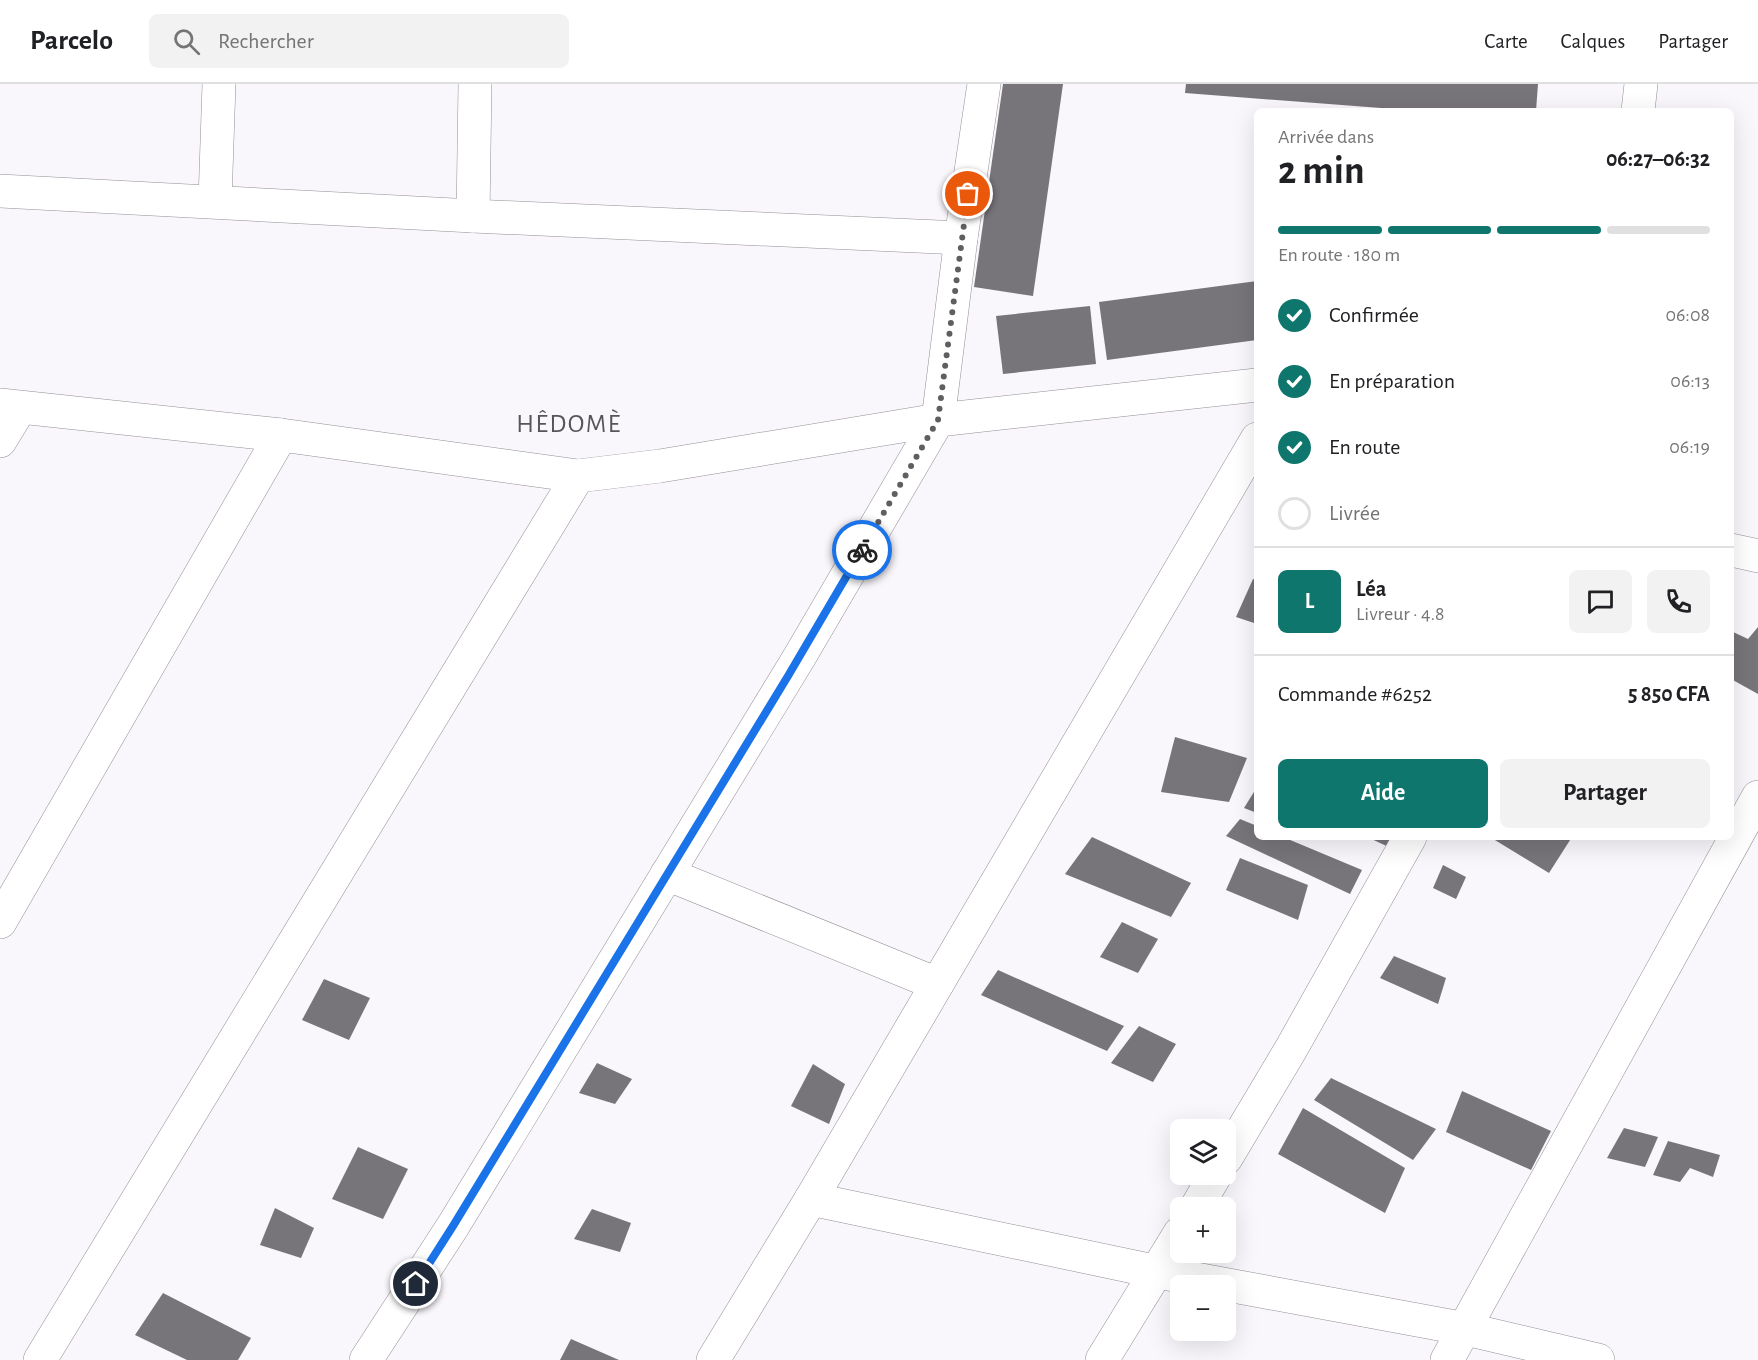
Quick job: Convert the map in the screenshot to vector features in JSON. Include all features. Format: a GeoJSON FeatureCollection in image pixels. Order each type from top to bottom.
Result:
{"type":"FeatureCollection","features":[{"type":"Feature","properties":{"kind":"street"},"geometry":{"type":"LineString","coordinates":[[215,201],[219,84]]}},
{"type":"Feature","properties":{"kind":"street"},"geometry":{"type":"LineString","coordinates":[[473,216],[475,84]]}},
{"type":"Feature","properties":{"kind":"street"},"geometry":{"type":"LineString","coordinates":[[366,1360],[453,1226],[800,656],[938,420],[961,238],[984,84]]}},
{"type":"Feature","properties":{"kind":"street"},"geometry":{"type":"LineString","coordinates":[[1638,108],[1641,84]]}},
{"type":"Feature","properties":{"kind":"street"},"geometry":{"type":"LineString","coordinates":[[0,191],[473,216],[961,238]]}},
{"type":"Feature","properties":{"kind":"street"},"geometry":{"type":"LineString","coordinates":[[0,441],[10,406],[281,435],[578,476],[660,466],[938,420],[1254,386]]}},
{"type":"Feature","properties":{"kind":"street"},"geometry":{"type":"LineString","coordinates":[[0,922],[281,435]]}},
{"type":"Feature","properties":{"kind":"street"},"geometry":{"type":"LineString","coordinates":[[713,1360],[811,1199],[1254,444]]}},
{"type":"Feature","properties":{"kind":"street"},"geometry":{"type":"LineString","coordinates":[[40,1360],[578,476]]}},
{"type":"Feature","properties":{"kind":"street"},"geometry":{"type":"LineString","coordinates":[[1734,551],[1758,556]]}},
{"type":"Feature","properties":{"kind":"street"},"geometry":{"type":"LineString","coordinates":[[1448,1360],[1758,797]]}},
{"type":"Feature","properties":{"kind":"street"},"geometry":{"type":"LineString","coordinates":[[1236,1141],[1291,1049],[1408,840]]}},
{"type":"Feature","properties":{"kind":"street"},"geometry":{"type":"LineString","coordinates":[[667,874],[937,984]]}},
{"type":"Feature","properties":{"kind":"street"},"geometry":{"type":"LineString","coordinates":[[811,1199],[1158,1272],[1466,1329],[1598,1360]]}},
{"type":"Feature","properties":{"kind":"street"},"geometry":{"type":"LineString","coordinates":[[1102,1360],[1170,1251]]}},
{"type":"Feature","properties":{"kind":"building"},"geometry":{"type":"Polygon","coordinates":[[[1003,84],[1063,84],[1033,296],[974,287],[1003,84]]]}},
{"type":"Feature","properties":{"kind":"building"},"geometry":{"type":"Polygon","coordinates":[[[1186,84],[1538,84],[1536,108],[1381,108],[1185,93],[1186,84]]]}},
{"type":"Feature","properties":{"kind":"building"},"geometry":{"type":"Polygon","coordinates":[[[1254,281],[1254,340],[1107,360],[1099,302],[1254,281]]]}},
{"type":"Feature","properties":{"kind":"building"},"geometry":{"type":"Polygon","coordinates":[[[1090,306],[1096,364],[1003,374],[996,316],[1090,306]]]}},
{"type":"Feature","properties":{"kind":"building"},"geometry":{"type":"Polygon","coordinates":[[[1253,579],[1254,579],[1254,623],[1236,617],[1253,579]]]}},
{"type":"Feature","properties":{"kind":"building"},"geometry":{"type":"Polygon","coordinates":[[[1758,627],[1758,694],[1734,681],[1734,632],[1748,639],[1758,627]]]}},
{"type":"Feature","properties":{"kind":"building"},"geometry":{"type":"Polygon","coordinates":[[[1175,737],[1247,758],[1229,802],[1161,792],[1175,737]]]}},
{"type":"Feature","properties":{"kind":"building"},"geometry":{"type":"Polygon","coordinates":[[[1254,792],[1254,812],[1244,808],[1254,792]]]}},
{"type":"Feature","properties":{"kind":"building"},"geometry":{"type":"Polygon","coordinates":[[[1240,819],[1254,825],[1254,840],[1290,840],[1362,870],[1350,894],[1226,836],[1240,819]]]}},
{"type":"Feature","properties":{"kind":"building"},"geometry":{"type":"Polygon","coordinates":[[[1092,837],[1191,883],[1171,917],[1065,874],[1092,837]]]}},
{"type":"Feature","properties":{"kind":"building"},"geometry":{"type":"Polygon","coordinates":[[[1374,840],[1395,840],[1391,848],[1374,840]]]}},
{"type":"Feature","properties":{"kind":"building"},"geometry":{"type":"Polygon","coordinates":[[[1495,840],[1570,840],[1549,873],[1495,840]]]}},
{"type":"Feature","properties":{"kind":"building"},"geometry":{"type":"Polygon","coordinates":[[[1240,858],[1308,885],[1298,920],[1226,890],[1240,858]]]}},
{"type":"Feature","properties":{"kind":"building"},"geometry":{"type":"Polygon","coordinates":[[[1443,865],[1466,877],[1456,899],[1433,888],[1443,865]]]}},
{"type":"Feature","properties":{"kind":"building"},"geometry":{"type":"Polygon","coordinates":[[[1122,922],[1158,939],[1138,973],[1100,957],[1122,922]]]}},
{"type":"Feature","properties":{"kind":"building"},"geometry":{"type":"Polygon","coordinates":[[[1394,956],[1446,978],[1438,1004],[1380,978],[1394,956]]]}},
{"type":"Feature","properties":{"kind":"building"},"geometry":{"type":"Polygon","coordinates":[[[998,970],[1124,1026],[1107,1051],[981,995],[998,970]]]}},
{"type":"Feature","properties":{"kind":"building"},"geometry":{"type":"Polygon","coordinates":[[[324,979],[370,998],[349,1040],[302,1020],[324,979]]]}},
{"type":"Feature","properties":{"kind":"building"},"geometry":{"type":"Polygon","coordinates":[[[1139,1026],[1176,1044],[1153,1082],[1111,1063],[1139,1026]]]}},
{"type":"Feature","properties":{"kind":"building"},"geometry":{"type":"Polygon","coordinates":[[[597,1063],[632,1079],[615,1104],[579,1093],[597,1063]]]}},
{"type":"Feature","properties":{"kind":"building"},"geometry":{"type":"Polygon","coordinates":[[[813,1064],[845,1084],[829,1124],[791,1106],[813,1064]]]}},
{"type":"Feature","properties":{"kind":"building"},"geometry":{"type":"Polygon","coordinates":[[[1331,1078],[1436,1129],[1413,1160],[1314,1100],[1331,1078]]]}},
{"type":"Feature","properties":{"kind":"building"},"geometry":{"type":"Polygon","coordinates":[[[1462,1091],[1551,1131],[1531,1170],[1446,1132],[1462,1091]]]}},
{"type":"Feature","properties":{"kind":"building"},"geometry":{"type":"Polygon","coordinates":[[[1303,1108],[1405,1168],[1385,1213],[1278,1154],[1303,1108]]]}},
{"type":"Feature","properties":{"kind":"building"},"geometry":{"type":"Polygon","coordinates":[[[1624,1128],[1658,1137],[1645,1167],[1607,1158],[1624,1128]]]}},
{"type":"Feature","properties":{"kind":"building"},"geometry":{"type":"Polygon","coordinates":[[[1668,1141],[1720,1155],[1713,1177],[1690,1168],[1680,1182],[1653,1175],[1668,1141]]]}},
{"type":"Feature","properties":{"kind":"building"},"geometry":{"type":"Polygon","coordinates":[[[358,1147],[408,1169],[383,1219],[332,1199],[358,1147]]]}},
{"type":"Feature","properties":{"kind":"building"},"geometry":{"type":"Polygon","coordinates":[[[275,1208],[314,1228],[301,1258],[260,1245],[275,1208]]]}},
{"type":"Feature","properties":{"kind":"building"},"geometry":{"type":"Polygon","coordinates":[[[592,1209],[631,1223],[620,1252],[574,1239],[592,1209]]]}},
{"type":"Feature","properties":{"kind":"building"},"geometry":{"type":"Polygon","coordinates":[[[163,1293],[251,1338],[238,1360],[187,1360],[135,1335],[163,1293]]]}},
{"type":"Feature","properties":{"kind":"building"},"geometry":{"type":"Polygon","coordinates":[[[571,1339],[619,1360],[560,1360],[571,1339]]]}},
{"type":"Feature","properties":{"kind":"way so far"},"geometry":{"type":"LineString","coordinates":[[862,550],[938,420],[968,194]]}},
{"type":"Feature","properties":{"kind":"district","name":"HÊDOMÈ"},"geometry":{"type":"Point","coordinates":[569,424]}},
{"type":"Feature","properties":{"kind":"route"},"geometry":{"type":"LineString","coordinates":[[416,1284],[788,676],[862,550]]}}]}
